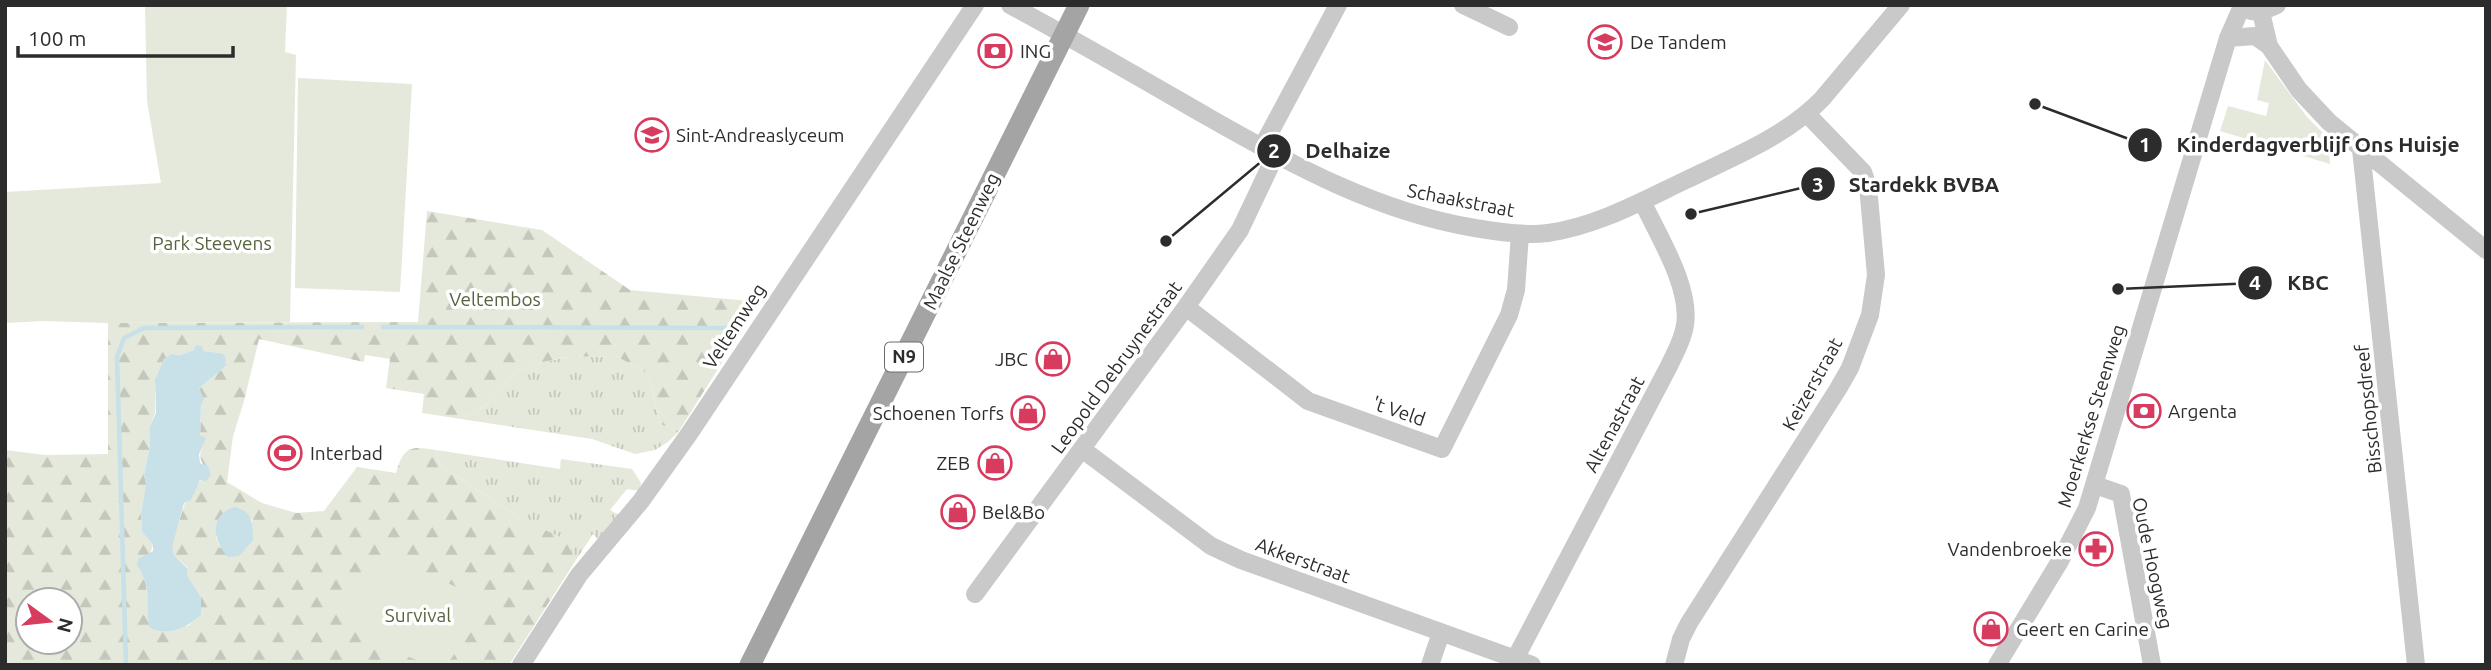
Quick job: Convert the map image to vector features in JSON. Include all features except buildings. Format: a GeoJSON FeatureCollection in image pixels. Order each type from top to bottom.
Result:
{"type":"FeatureCollection","features":[{"type":"Feature","properties":{"kind":"main road","name":"Maalse Steenweg"},"geometry":{"type":"LineString","coordinates":[[750,665],[1079,5]]}},
{"type":"Feature","properties":{"kind":"street","name":"Veltemweg"},"geometry":{"type":"LineString","coordinates":[[521,665],[579,575],[641,501],[689,434],[975,5]]}},
{"type":"Feature","properties":{"kind":"street","name":"Schaakstraat"},"geometry":{"type":"LineString","coordinates":[[1010,5],[1269,151],[1363,196],[1423,218],[1478,229],[1520,233],[1546,233],[1569,229],[1642,201],[1773,136],[1807,114],[1901,5]]}},
{"type":"Feature","properties":{"kind":"street","name":"Leopold Debruynestraat"},"geometry":{"type":"LineString","coordinates":[[975,594],[1240,230],[1269,151],[1338,5]]}},
{"type":"Feature","properties":{"kind":"street"},"geometry":{"type":"LineString","coordinates":[[1463,5],[1509,27]]}},
{"type":"Feature","properties":{"kind":"street"},"geometry":{"type":"LineString","coordinates":[[2242,5],[2250,10],[2269,9],[2269,46]]}},
{"type":"Feature","properties":{"kind":"street","name":"Moerkerkse Steenweg"},"geometry":{"type":"LineString","coordinates":[[1997,665],[2066,550],[2087,508],[2228,38],[2242,5]]}},
{"type":"Feature","properties":{"kind":"street"},"geometry":{"type":"LineString","coordinates":[[2228,38],[2255,36],[2269,46],[2299,90],[2329,122],[2486,250]]}},
{"type":"Feature","properties":{"kind":"street","name":"Keizerstraat"},"geometry":{"type":"LineString","coordinates":[[1674,665],[1681,639],[1689,623],[1850,368],[1870,315],[1876,275],[1866,179],[1855,162],[1807,114]]}},
{"type":"Feature","properties":{"kind":"street","name":"Bisschopsdreef"},"geometry":{"type":"LineString","coordinates":[[2361,149],[2416,665]]}},
{"type":"Feature","properties":{"kind":"street","name":"Altenastraat"},"geometry":{"type":"LineString","coordinates":[[1524,662],[1669,366],[1685,324],[1683,296],[1672,265],[1642,201]]}},
{"type":"Feature","properties":{"kind":"street","name":"'t Veld"},"geometry":{"type":"LineString","coordinates":[[1186,307],[1308,401],[1442,449],[1509,316],[1516,290],[1520,233]]}},
{"type":"Feature","properties":{"kind":"street","name":"Akkerstraat"},"geometry":{"type":"LineString","coordinates":[[1082,449],[1211,546],[1524,662]]}},
{"type":"Feature","properties":{"kind":"street","name":"Oude Hoogweg"},"geometry":{"type":"LineString","coordinates":[[2095,485],[2121,494],[2152,665]]}},
{"type":"Feature","properties":{"kind":"street"},"geometry":{"type":"LineString","coordinates":[[1430,665],[1441,633]]}},
{"type":"Feature","properties":{"kind":"green space","name":"Park Steevens"},"geometry":{"type":"Polygon","coordinates":[[[145,5],[287,5],[285,52],[296,55],[290,322],[5,323],[5,192],[161,183],[147,101],[145,5]]]}},
{"type":"Feature","properties":{"kind":"green space"},"geometry":{"type":"Polygon","coordinates":[[[2265,60],[2307,117],[2328,138],[2330,164],[2220,131],[2228,106],[2266,116],[2269,103],[2257,100],[2265,60]]]}},
{"type":"Feature","properties":{"kind":"green space"},"geometry":{"type":"Polygon","coordinates":[[[298,78],[412,84],[400,292],[295,288],[298,78]]]}},
{"type":"Feature","properties":{"kind":"green space","name":"Veltembos"},"geometry":{"type":"Polygon","coordinates":[[[427,211],[542,230],[630,290],[760,302],[679,431],[660,424],[649,374],[616,356],[569,357],[537,363],[516,372],[485,406],[461,419],[422,413],[424,394],[386,388],[390,359],[365,355],[364,362],[259,339],[233,436],[227,482],[262,503],[296,513],[324,511],[357,467],[396,473],[402,457],[409,450],[436,450],[440,465],[518,517],[566,540],[576,560],[509,665],[446,665],[491,604],[421,662],[429,665],[5,665],[5,450],[45,455],[108,454],[108,323],[418,322],[427,211]],[[194,350],[182,355],[171,354],[164,359],[155,379],[155,413],[150,426],[141,514],[142,532],[153,545],[150,554],[144,556],[148,621],[188,626],[201,615],[201,597],[187,575],[188,568],[174,555],[171,546],[185,503],[209,473],[200,456],[205,438],[200,436],[199,388],[226,366],[221,353],[194,350]],[[252,519],[216,523],[216,538],[220,548],[253,540],[252,519]]]}},
{"type":"Feature","properties":{"kind":"green space"},"geometry":{"type":"Polygon","coordinates":[[[616,356],[649,374],[660,424],[679,431],[655,450],[635,454],[592,439],[461,419],[485,406],[516,372],[537,363],[569,357],[616,356]]]}},
{"type":"Feature","properties":{"kind":"green space"},"geometry":{"type":"Polygon","coordinates":[[[436,450],[560,469],[561,459],[632,469],[641,483],[639,491],[627,489],[610,510],[619,515],[599,541],[593,534],[576,560],[565,540],[518,517],[440,465],[436,450]]]}},
{"type":"Feature","properties":{"kind":"green space","name":"Survival"},"geometry":{"type":"Polygon","coordinates":[[[397,559],[492,604],[446,665],[429,665],[369,641],[346,610],[355,591],[397,559]]]}},
{"type":"Feature","properties":{"kind":"water"},"geometry":{"type":"Polygon","coordinates":[[[196,345],[202,346],[203,351],[221,353],[225,356],[226,366],[199,388],[204,399],[201,404],[200,435],[206,438],[199,454],[200,463],[208,466],[211,475],[206,481],[200,480],[191,500],[184,503],[172,547],[174,555],[188,569],[187,575],[201,597],[201,615],[176,630],[163,631],[149,627],[147,588],[137,565],[138,559],[153,551],[153,545],[142,532],[141,514],[150,426],[156,413],[155,379],[164,359],[171,354],[181,355],[194,350],[196,345]]]}},
{"type":"Feature","properties":{"kind":"water"},"geometry":{"type":"Polygon","coordinates":[[[235,507],[249,515],[253,540],[239,556],[228,557],[216,536],[216,529],[221,516],[235,507]]]}},
{"type":"Feature","properties":{"kind":"waterway"},"geometry":{"type":"LineString","coordinates":[[126,665],[117,357],[124,338],[144,328],[362,327]]}},
{"type":"Feature","properties":{"kind":"waterway"},"geometry":{"type":"LineString","coordinates":[[383,327],[726,328]]}},
{"type":"Feature","properties":{"kind":"place","name":"De Tandem"},"geometry":{"type":"Point","coordinates":[1605,42]}},
{"type":"Feature","properties":{"kind":"place","name":"ING"},"geometry":{"type":"Point","coordinates":[995,51]}},
{"type":"Feature","properties":{"kind":"place","name":"Kinderdagverblijf Ons Huisje"},"geometry":{"type":"Point","coordinates":[2035,104]}},
{"type":"Feature","properties":{"kind":"place","name":"Sint-Andreaslyceum"},"geometry":{"type":"Point","coordinates":[652,135]}},
{"type":"Feature","properties":{"kind":"place","name":"Stardekk BVBA"},"geometry":{"type":"Point","coordinates":[1691,214]}},
{"type":"Feature","properties":{"kind":"place","name":"Delhaize"},"geometry":{"type":"Point","coordinates":[1166,241]}},
{"type":"Feature","properties":{"kind":"place","name":"KBC"},"geometry":{"type":"Point","coordinates":[2118,289]}},
{"type":"Feature","properties":{"kind":"place","name":"JBC"},"geometry":{"type":"Point","coordinates":[1053,359]}},
{"type":"Feature","properties":{"kind":"place","name":"Argenta"},"geometry":{"type":"Point","coordinates":[2144,411]}},
{"type":"Feature","properties":{"kind":"place","name":"Schoenen Torfs"},"geometry":{"type":"Point","coordinates":[1028,413]}},
{"type":"Feature","properties":{"kind":"place","name":"Interbad"},"geometry":{"type":"Point","coordinates":[285,453]}},
{"type":"Feature","properties":{"kind":"place","name":"ZEB"},"geometry":{"type":"Point","coordinates":[995,463]}},
{"type":"Feature","properties":{"kind":"place","name":"Bel&Bo"},"geometry":{"type":"Point","coordinates":[958,512]}},
{"type":"Feature","properties":{"kind":"place","name":"Vandenbroeke"},"geometry":{"type":"Point","coordinates":[2096,549]}},
{"type":"Feature","properties":{"kind":"place","name":"Geert en Carine"},"geometry":{"type":"Point","coordinates":[1991,629]}}]}
